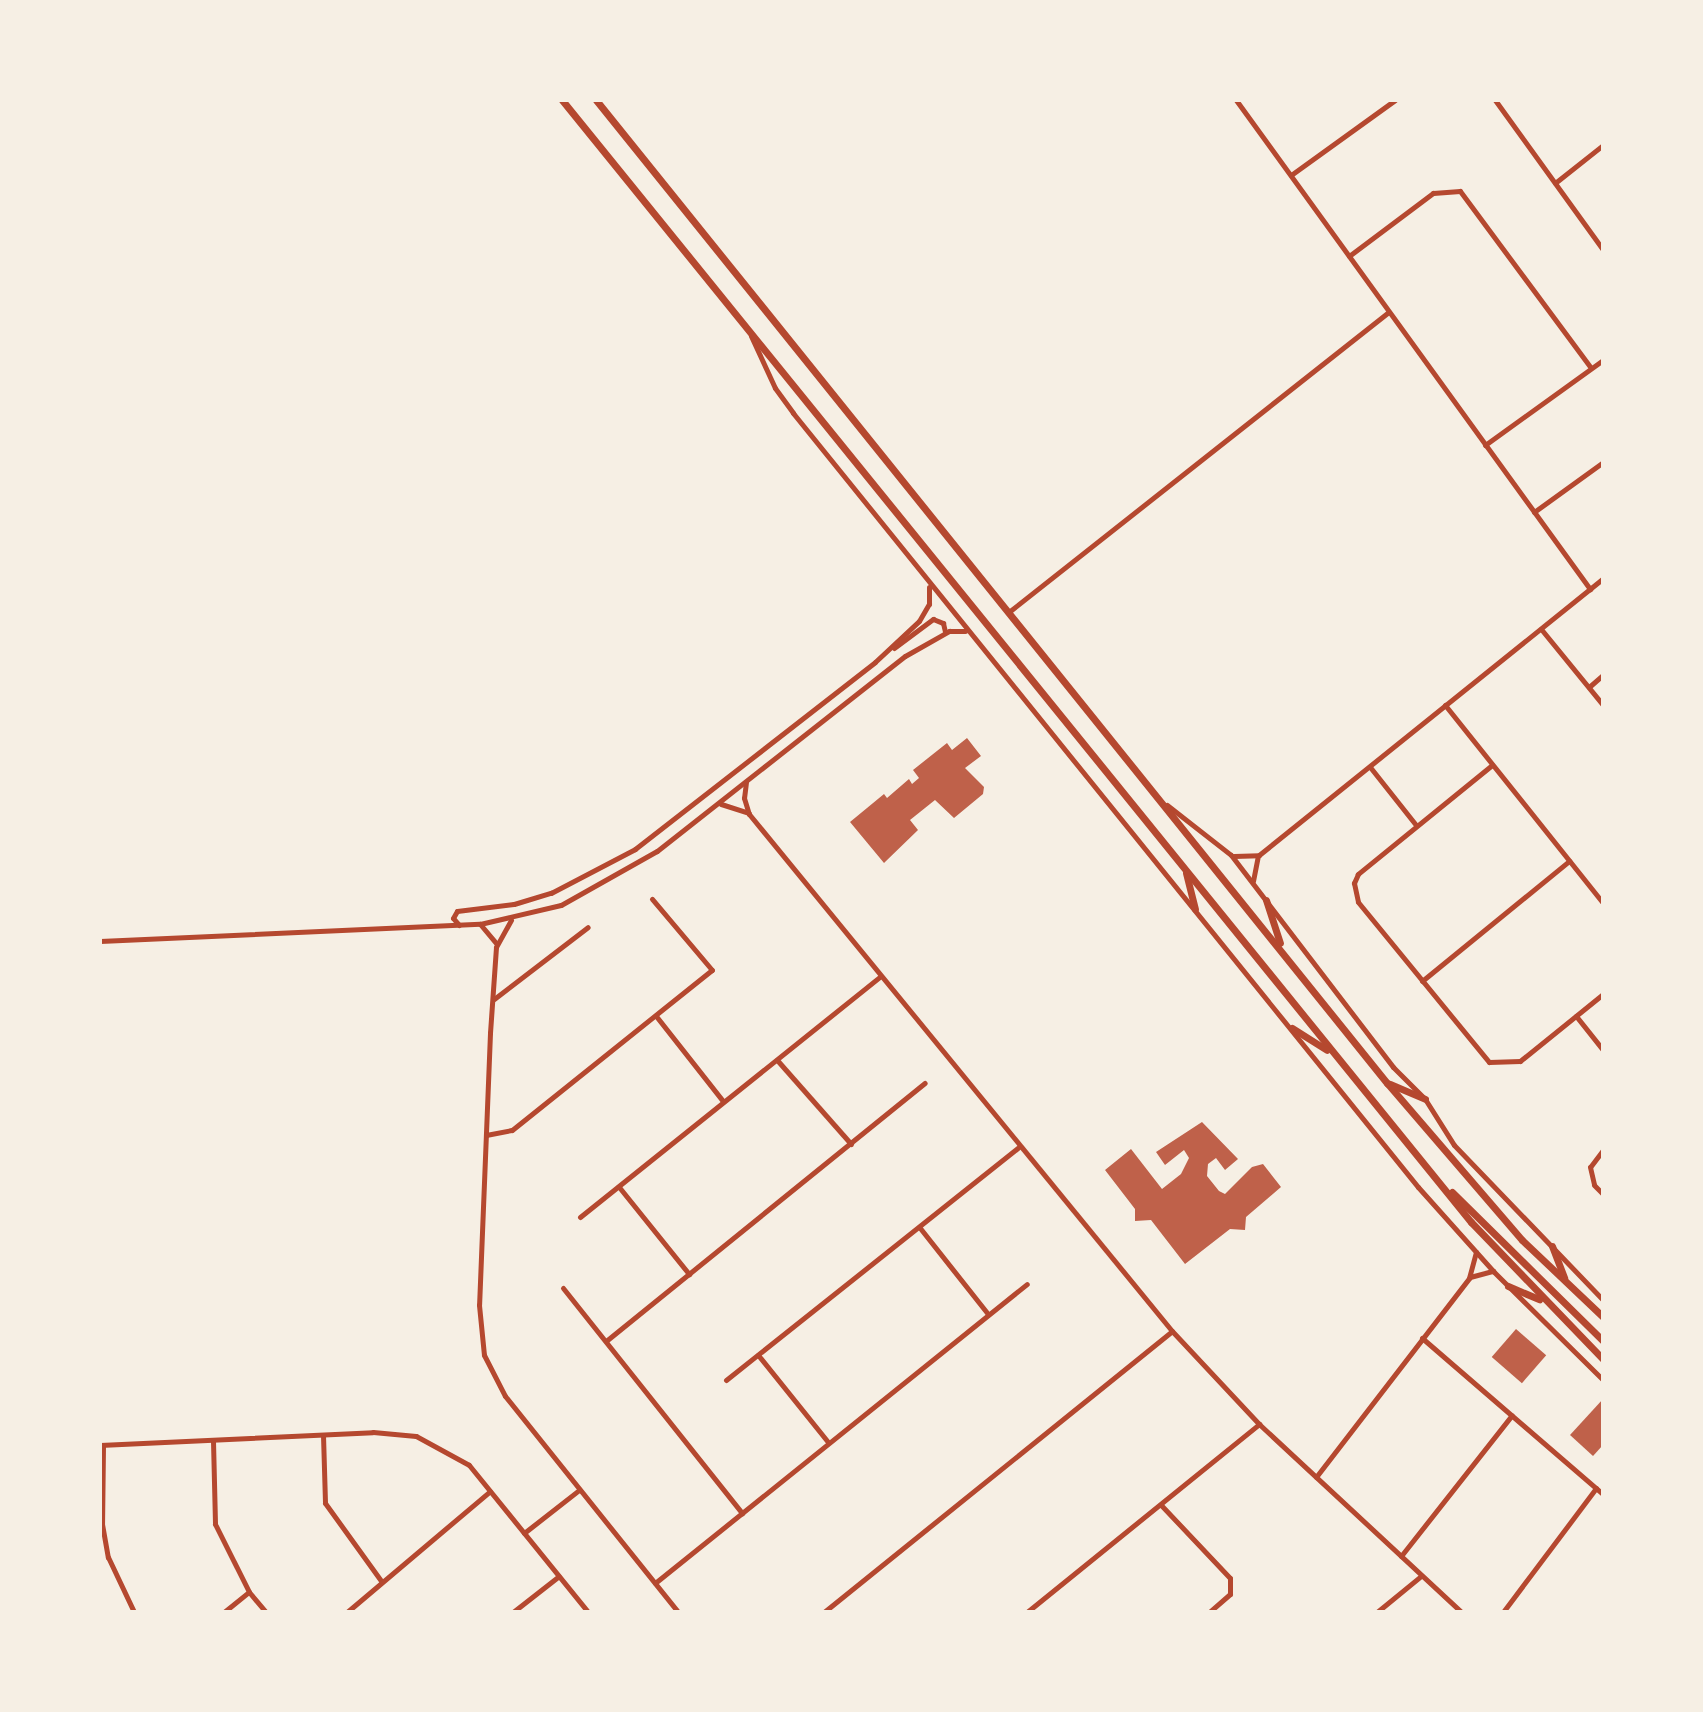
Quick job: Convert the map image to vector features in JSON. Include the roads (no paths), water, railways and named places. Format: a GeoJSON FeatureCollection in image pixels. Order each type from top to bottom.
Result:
{"type":"FeatureCollection","features":[{"type":"Feature","properties":{"kind":"main road"},"geometry":{"type":"LineString","coordinates":[[562,100],[1333,1054],[1542,1300],[1603,1359]]}},
{"type":"Feature","properties":{"kind":"main road"},"geometry":{"type":"LineString","coordinates":[[596,100],[1167,805],[1387,1083],[1566,1284],[1603,1317]]}},
{"type":"Feature","properties":{"kind":"main road"},"geometry":{"type":"LineString","coordinates":[[1186,871],[1195,909]]}},
{"type":"Feature","properties":{"kind":"main road"},"geometry":{"type":"LineString","coordinates":[[1266,900],[1282,948]]}},
{"type":"Feature","properties":{"kind":"main road"},"geometry":{"type":"LineString","coordinates":[[1292,1028],[1333,1054]]}},
{"type":"Feature","properties":{"kind":"main road"},"geometry":{"type":"LineString","coordinates":[[1387,1083],[1425,1099]]}},
{"type":"Feature","properties":{"kind":"main road"},"geometry":{"type":"LineString","coordinates":[[1444,1186],[1481,1215],[1603,1341]]}},
{"type":"Feature","properties":{"kind":"main road"},"geometry":{"type":"LineString","coordinates":[[1552,1246],[1566,1284]]}},
{"type":"Feature","properties":{"kind":"main road"},"geometry":{"type":"LineString","coordinates":[[1508,1286],[1542,1300]]}},
{"type":"Feature","properties":{"kind":"street"},"geometry":{"type":"LineString","coordinates":[[1236,100],[1590,589]]}},
{"type":"Feature","properties":{"kind":"street"},"geometry":{"type":"LineString","coordinates":[[1291,175],[1395,100]]}},
{"type":"Feature","properties":{"kind":"street"},"geometry":{"type":"LineString","coordinates":[[1497,101],[1603,250]]}},
{"type":"Feature","properties":{"kind":"street"},"geometry":{"type":"LineString","coordinates":[[1555,183],[1603,145]]}},
{"type":"Feature","properties":{"kind":"street"},"geometry":{"type":"LineString","coordinates":[[1349,256],[1433,193],[1460,191],[1591,368]]}},
{"type":"Feature","properties":{"kind":"street"},"geometry":{"type":"LineString","coordinates":[[1010,611],[1388,312]]}},
{"type":"Feature","properties":{"kind":"street"},"geometry":{"type":"LineString","coordinates":[[747,327],[775,388],[966,631],[1476,1252],[1603,1380]]}},
{"type":"Feature","properties":{"kind":"street"},"geometry":{"type":"LineString","coordinates":[[1485,445],[1603,360]]}},
{"type":"Feature","properties":{"kind":"street"},"geometry":{"type":"LineString","coordinates":[[1534,512],[1603,462]]}},
{"type":"Feature","properties":{"kind":"street"},"geometry":{"type":"LineString","coordinates":[[1231,855],[1259,855],[1603,578]]}},
{"type":"Feature","properties":{"kind":"street"},"geometry":{"type":"LineString","coordinates":[[888,650],[927,609],[927,583]]}},
{"type":"Feature","properties":{"kind":"street"},"geometry":{"type":"LineString","coordinates":[[460,925],[453,918],[457,911],[533,899],[620,859],[888,650],[933,619],[943,623],[945,633]]}},
{"type":"Feature","properties":{"kind":"street"},"geometry":{"type":"LineString","coordinates":[[1541,629],[1603,705]]}},
{"type":"Feature","properties":{"kind":"street"},"geometry":{"type":"LineString","coordinates":[[100,941],[480,924],[512,919],[603,886],[718,804],[894,665],[945,633],[966,631]]}},
{"type":"Feature","properties":{"kind":"street"},"geometry":{"type":"LineString","coordinates":[[1589,687],[1603,675]]}},
{"type":"Feature","properties":{"kind":"street"},"geometry":{"type":"LineString","coordinates":[[1445,705],[1603,903]]}},
{"type":"Feature","properties":{"kind":"street"},"geometry":{"type":"LineString","coordinates":[[1492,765],[1358,874],[1354,892],[1481,1056],[1498,1066],[1520,1061],[1603,994]]}},
{"type":"Feature","properties":{"kind":"street"},"geometry":{"type":"LineString","coordinates":[[1370,767],[1416,825]]}},
{"type":"Feature","properties":{"kind":"street"},"geometry":{"type":"LineString","coordinates":[[746,782],[744,798],[749,814],[1018,1148],[1172,1331],[1259,1424],[1461,1612]]}},
{"type":"Feature","properties":{"kind":"street"},"geometry":{"type":"LineString","coordinates":[[718,804],[749,814]]}},
{"type":"Feature","properties":{"kind":"street"},"geometry":{"type":"LineString","coordinates":[[1167,805],[1231,855],[1393,1067],[1425,1099],[1454,1145],[1520,1220],[1552,1246],[1603,1300]]}},
{"type":"Feature","properties":{"kind":"street"},"geometry":{"type":"LineString","coordinates":[[1253,883],[1259,855]]}},
{"type":"Feature","properties":{"kind":"street"},"geometry":{"type":"LineString","coordinates":[[1422,981],[1569,861]]}},
{"type":"Feature","properties":{"kind":"street"},"geometry":{"type":"LineString","coordinates":[[486,1135],[512,1130],[712,970],[652,899]]}},
{"type":"Feature","properties":{"kind":"street"},"geometry":{"type":"LineString","coordinates":[[496,947],[512,919]]}},
{"type":"Feature","properties":{"kind":"street"},"geometry":{"type":"LineString","coordinates":[[480,924],[491,932],[496,947],[479,1305],[484,1355],[505,1396],[678,1612]]}},
{"type":"Feature","properties":{"kind":"street"},"geometry":{"type":"LineString","coordinates":[[494,999],[588,927]]}},
{"type":"Feature","properties":{"kind":"street"},"geometry":{"type":"LineString","coordinates":[[580,1217],[880,977]]}},
{"type":"Feature","properties":{"kind":"street"},"geometry":{"type":"LineString","coordinates":[[656,1016],[723,1101]]}},
{"type":"Feature","properties":{"kind":"street"},"geometry":{"type":"LineString","coordinates":[[1576,1016],[1603,1050]]}},
{"type":"Feature","properties":{"kind":"street"},"geometry":{"type":"LineString","coordinates":[[777,1060],[851,1144]]}},
{"type":"Feature","properties":{"kind":"street"},"geometry":{"type":"LineString","coordinates":[[606,1341],[925,1083]]}},
{"type":"Feature","properties":{"kind":"street"},"geometry":{"type":"LineString","coordinates":[[726,1380],[1018,1148]]}},
{"type":"Feature","properties":{"kind":"street"},"geometry":{"type":"LineString","coordinates":[[1603,1150],[1590,1167],[1594,1185],[1603,1194]]}},
{"type":"Feature","properties":{"kind":"street"},"geometry":{"type":"LineString","coordinates":[[619,1187],[689,1274]]}},
{"type":"Feature","properties":{"kind":"street"},"geometry":{"type":"LineString","coordinates":[[920,1228],[988,1314]]}},
{"type":"Feature","properties":{"kind":"street"},"geometry":{"type":"LineString","coordinates":[[1316,1477],[1469,1278],[1476,1252]]}},
{"type":"Feature","properties":{"kind":"street"},"geometry":{"type":"LineString","coordinates":[[1469,1278],[1493,1271]]}},
{"type":"Feature","properties":{"kind":"street"},"geometry":{"type":"LineString","coordinates":[[655,1583],[1027,1284]]}},
{"type":"Feature","properties":{"kind":"street"},"geometry":{"type":"LineString","coordinates":[[563,1288],[742,1513]]}},
{"type":"Feature","properties":{"kind":"street"},"geometry":{"type":"LineString","coordinates":[[825,1612],[1172,1331]]}},
{"type":"Feature","properties":{"kind":"street"},"geometry":{"type":"LineString","coordinates":[[1422,1338],[1603,1494]]}},
{"type":"Feature","properties":{"kind":"street"},"geometry":{"type":"LineString","coordinates":[[758,1355],[828,1442]]}},
{"type":"Feature","properties":{"kind":"street"},"geometry":{"type":"LineString","coordinates":[[1401,1556],[1512,1415]]}},
{"type":"Feature","properties":{"kind":"street"},"geometry":{"type":"LineString","coordinates":[[1027,1612],[1259,1424]]}},
{"type":"Feature","properties":{"kind":"street"},"geometry":{"type":"LineString","coordinates":[[323,1435],[325,1503],[382,1582]]}},
{"type":"Feature","properties":{"kind":"street"},"geometry":{"type":"LineString","coordinates":[[134,1612],[106,1546],[102,1445],[323,1435],[416,1436],[469,1465],[588,1612]]}},
{"type":"Feature","properties":{"kind":"street"},"geometry":{"type":"LineString","coordinates":[[213,1441],[215,1524],[249,1592],[266,1612]]}},
{"type":"Feature","properties":{"kind":"street"},"geometry":{"type":"LineString","coordinates":[[1503,1612],[1596,1488]]}},
{"type":"Feature","properties":{"kind":"street"},"geometry":{"type":"LineString","coordinates":[[524,1533],[579,1490]]}},
{"type":"Feature","properties":{"kind":"street"},"geometry":{"type":"LineString","coordinates":[[347,1612],[490,1491]]}},
{"type":"Feature","properties":{"kind":"street"},"geometry":{"type":"LineString","coordinates":[[1161,1505],[1230,1578],[1230,1594],[1209,1612]]}},
{"type":"Feature","properties":{"kind":"street"},"geometry":{"type":"LineString","coordinates":[[513,1612],[559,1576]]}},
{"type":"Feature","properties":{"kind":"street"},"geometry":{"type":"LineString","coordinates":[[1377,1612],[1421,1576]]}},
{"type":"Feature","properties":{"kind":"street"},"geometry":{"type":"LineString","coordinates":[[224,1612],[249,1592]]}}]}
